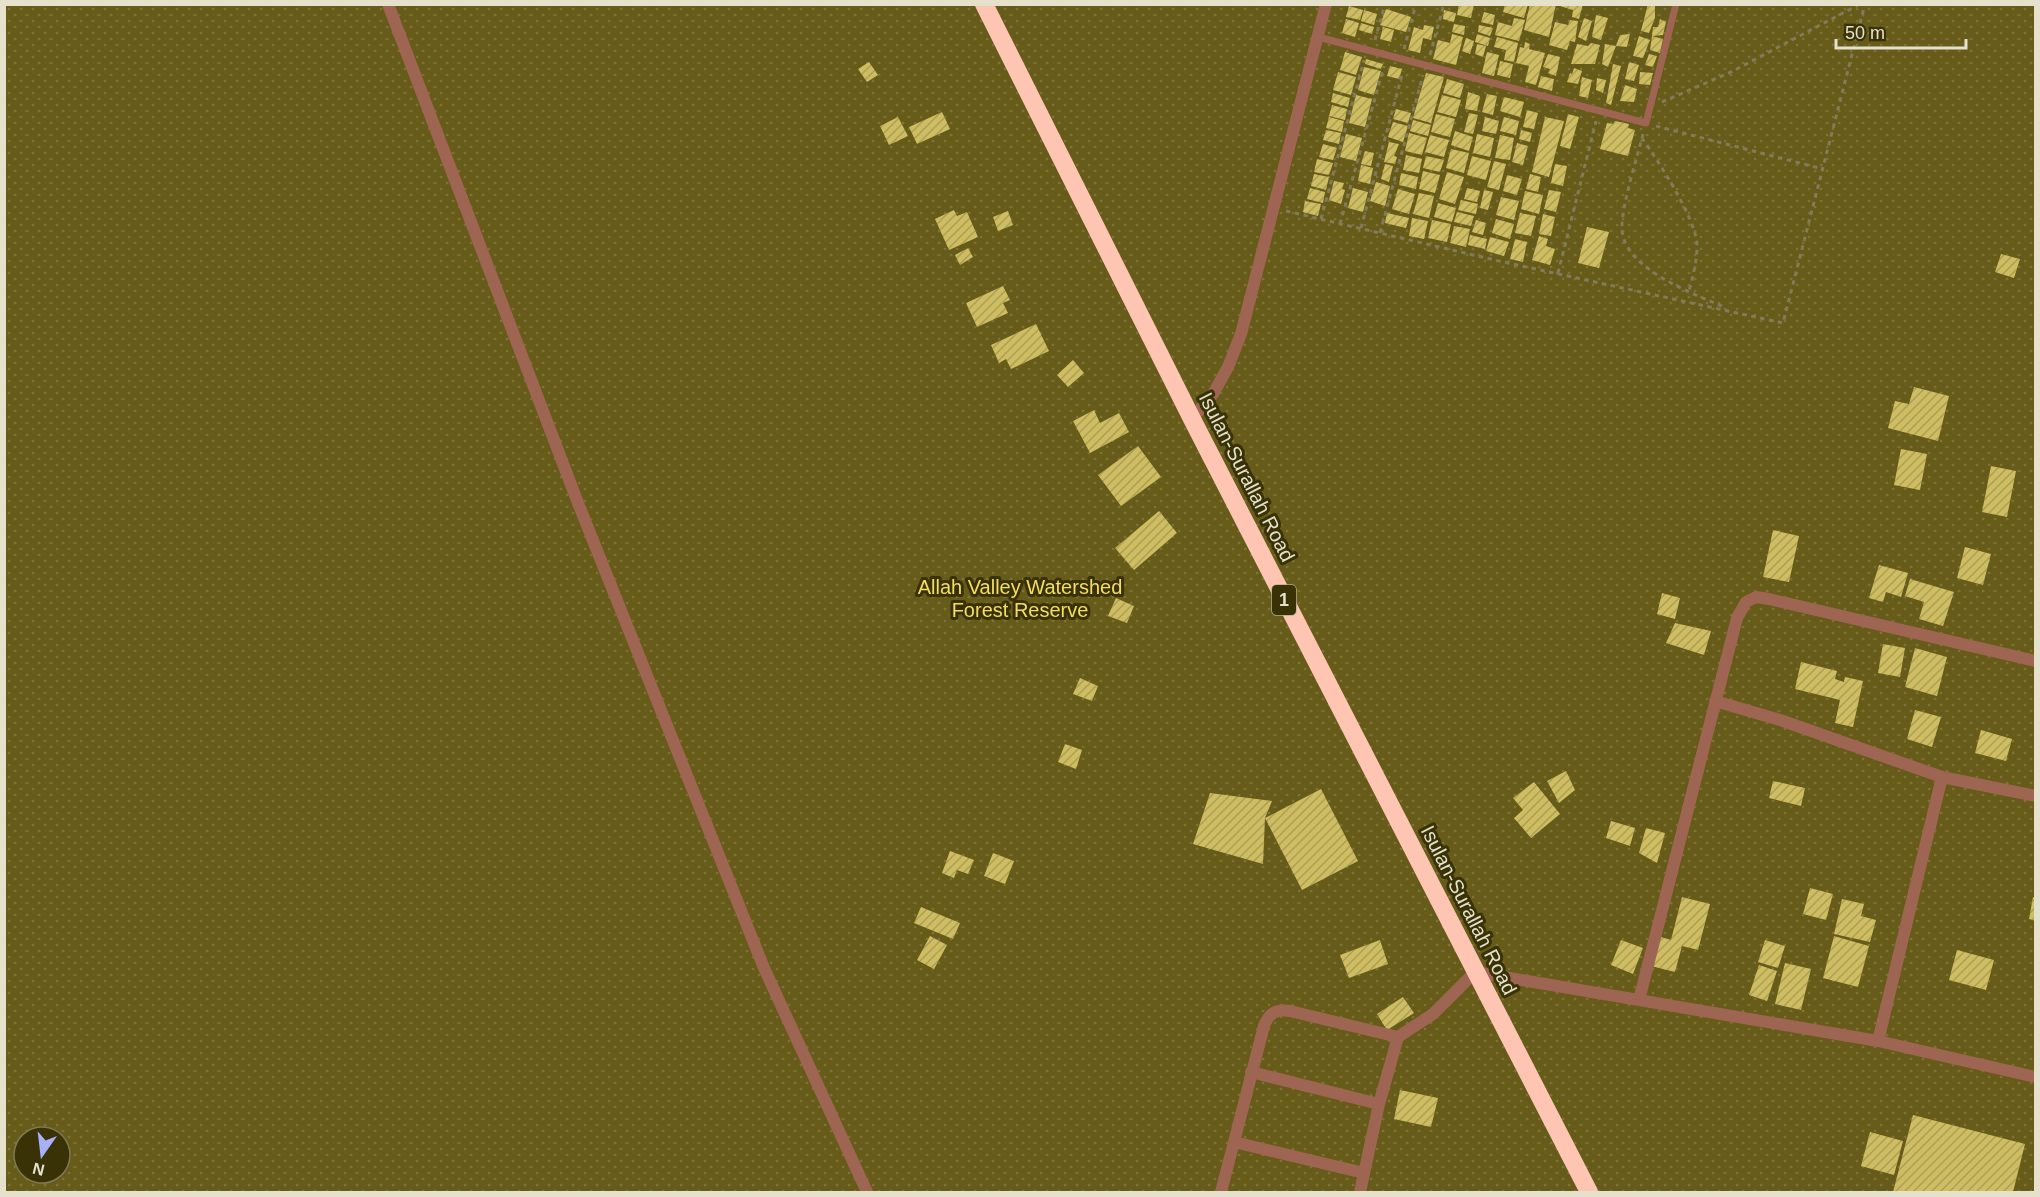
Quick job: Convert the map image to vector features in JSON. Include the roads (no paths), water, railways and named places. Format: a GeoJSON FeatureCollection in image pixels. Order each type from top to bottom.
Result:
{"type":"FeatureCollection","features":[{"type":"Feature","properties":{"kind":"highway","name":"Isulan-Surallah Road"},"geometry":{"type":"LineString","coordinates":[[984,4],[1192,419],[1589,1192]]}},
{"type":"Feature","properties":{"kind":"street"},"geometry":{"type":"LineString","coordinates":[[388,4],[578,503],[764,968],[867,1192]]}},
{"type":"Feature","properties":{"kind":"street"},"geometry":{"type":"LineString","coordinates":[[1192,419],[1213,394],[1228,367],[1241,334],[1326,4]]}},
{"type":"Feature","properties":{"kind":"street"},"geometry":{"type":"LineString","coordinates":[[1639,1000],[1737,618],[1746,602],[1756,597],[1769,598],[2036,661]]}},
{"type":"Feature","properties":{"kind":"street"},"geometry":{"type":"LineString","coordinates":[[1715,701],[1783,721],[1942,777],[2036,796]]}},
{"type":"Feature","properties":{"kind":"street"},"geometry":{"type":"LineString","coordinates":[[1878,1041],[1942,777]]}},
{"type":"Feature","properties":{"kind":"street"},"geometry":{"type":"LineString","coordinates":[[1360,1192],[1379,1104],[1398,1037],[1432,1014],[1475,972],[1878,1041],[2036,1077]]}},
{"type":"Feature","properties":{"kind":"street"},"geometry":{"type":"LineString","coordinates":[[1221,1192],[1267,1017],[1281,1009],[1398,1037]]}},
{"type":"Feature","properties":{"kind":"street"},"geometry":{"type":"LineString","coordinates":[[1251,1072],[1379,1104]]}},
{"type":"Feature","properties":{"kind":"street"},"geometry":{"type":"LineString","coordinates":[[1234,1142],[1364,1173]]}},
{"type":"Feature","properties":{"kind":"lane"},"geometry":{"type":"LineString","coordinates":[[1318,37],[1646,123],[1676,4]]}},
{"type":"Feature","properties":{"kind":"park label","name":"Allah Valley Watershed Forest Reserve"},"geometry":{"type":"Point","coordinates":[1020,598]}}]}
